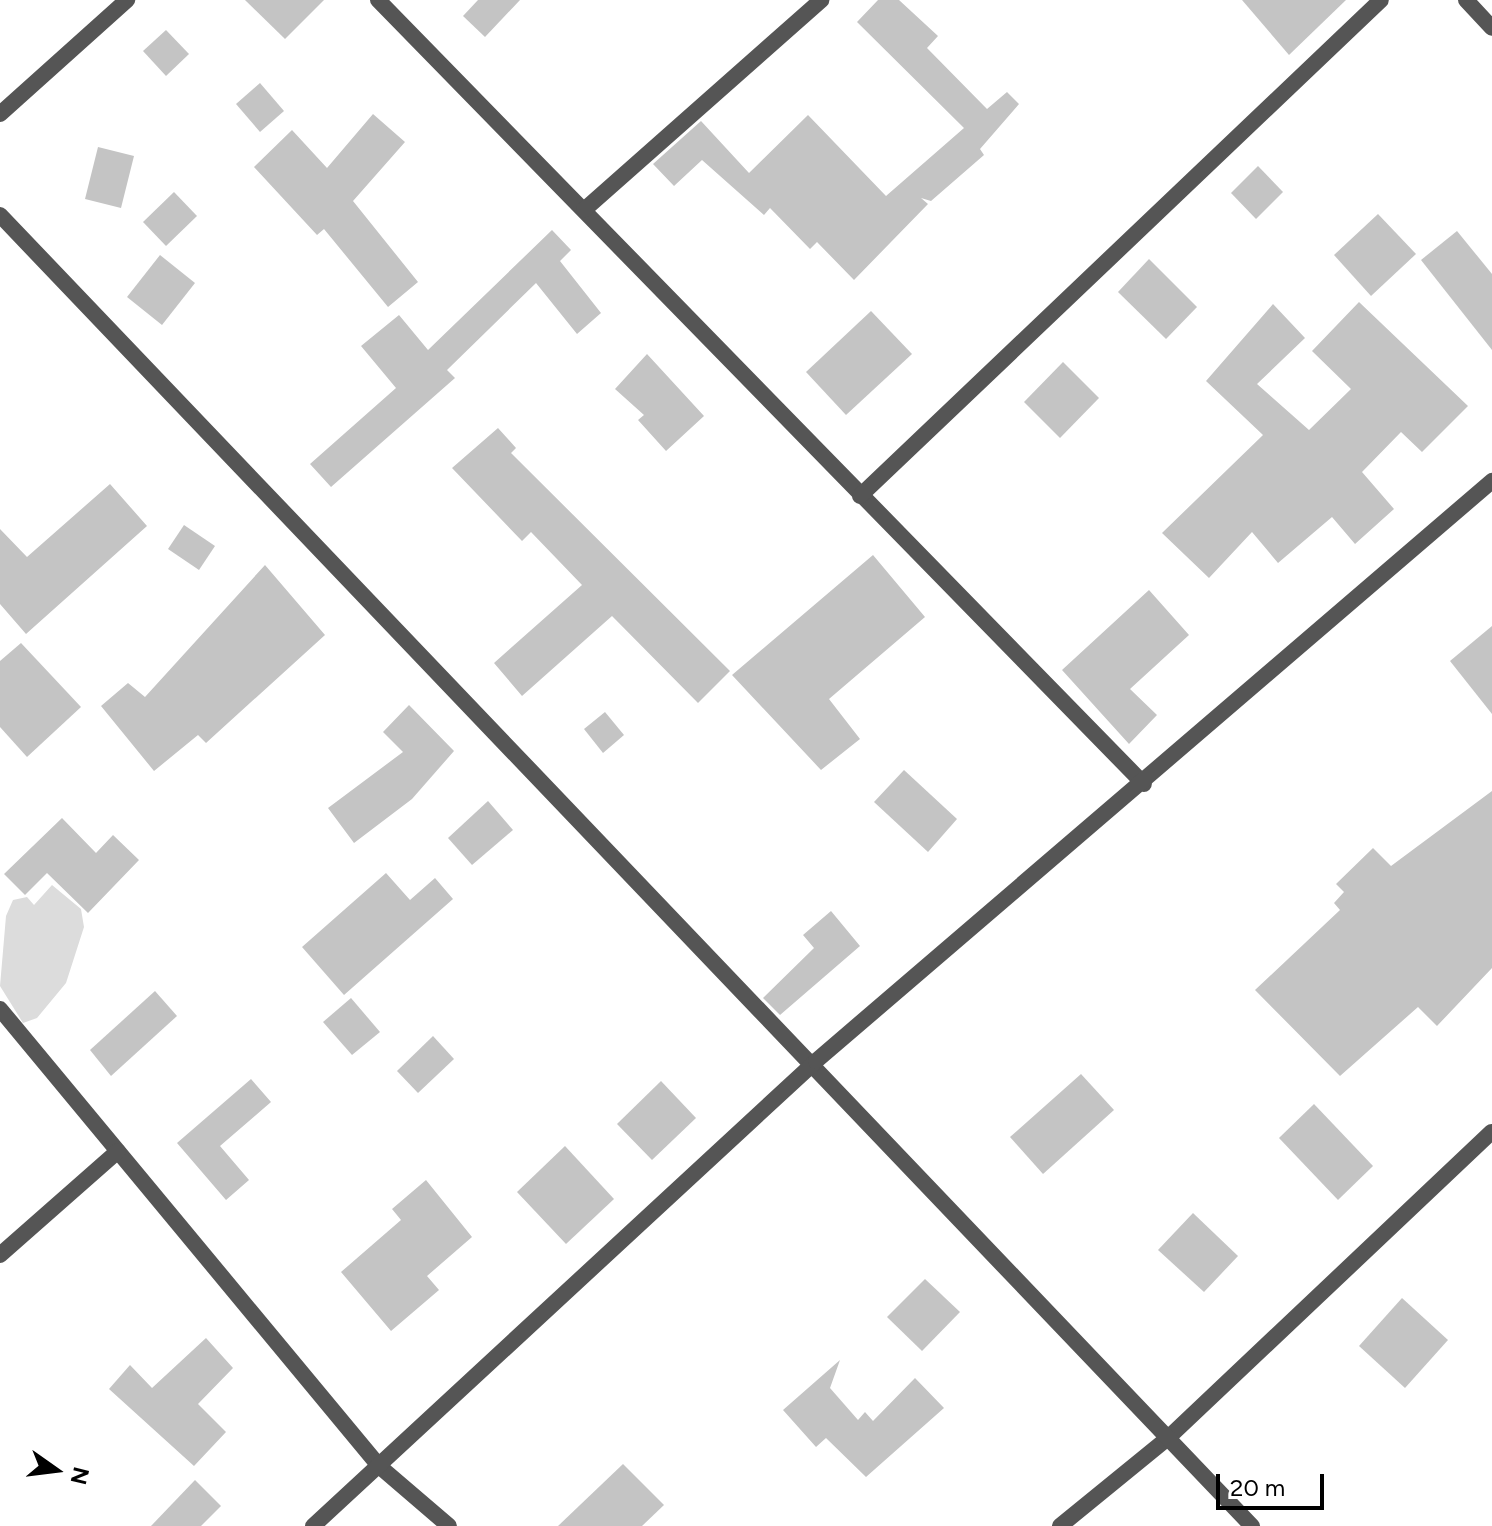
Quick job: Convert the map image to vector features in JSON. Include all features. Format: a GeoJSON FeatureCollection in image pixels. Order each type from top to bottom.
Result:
{"type":"FeatureCollection","features":[{"type":"Feature","properties":{"kind":"street"},"geometry":{"type":"LineString","coordinates":[[0,114],[127,0]]}},
{"type":"Feature","properties":{"kind":"street"},"geometry":{"type":"LineString","coordinates":[[378,0],[1144,784]]}},
{"type":"Feature","properties":{"kind":"street"},"geometry":{"type":"LineString","coordinates":[[584,210],[821,0]]}},
{"type":"Feature","properties":{"kind":"street"},"geometry":{"type":"LineString","coordinates":[[860,496],[1381,0]]}},
{"type":"Feature","properties":{"kind":"street"},"geometry":{"type":"LineString","coordinates":[[1466,0],[1492,28]]}},
{"type":"Feature","properties":{"kind":"street"},"geometry":{"type":"LineString","coordinates":[[0,215],[816,1061],[1252,1526]]}},
{"type":"Feature","properties":{"kind":"street"},"geometry":{"type":"LineString","coordinates":[[313,1526],[816,1061],[1144,784],[1492,481]]}},
{"type":"Feature","properties":{"kind":"street"},"geometry":{"type":"LineString","coordinates":[[0,1009],[379,1466],[449,1526]]}},
{"type":"Feature","properties":{"kind":"street"},"geometry":{"type":"LineString","coordinates":[[1060,1526],[1169,1437],[1492,1132]]}},
{"type":"Feature","properties":{"kind":"street"},"geometry":{"type":"LineString","coordinates":[[0,1255],[118,1151]]}},
{"type":"Feature","properties":{"kind":"shaded area"},"geometry":{"type":"Polygon","coordinates":[[[52,885],[81,909],[84,927],[66,983],[37,1018],[23,1023],[0,986],[6,916],[13,900],[27,897],[34,905],[52,885]]]}},
{"type":"Feature","properties":{"kind":"building"},"geometry":{"type":"Polygon","coordinates":[[[245,0],[324,0],[285,39],[245,0]]]}},
{"type":"Feature","properties":{"kind":"building"},"geometry":{"type":"Polygon","coordinates":[[[478,0],[520,0],[485,37],[463,16],[478,0]]]}},
{"type":"Feature","properties":{"kind":"building"},"geometry":{"type":"Polygon","coordinates":[[[878,0],[899,0],[938,36],[927,48],[987,109],[1007,92],[1019,104],[980,149],[984,155],[931,201],[921,198],[928,204],[854,280],[817,242],[810,249],[770,208],[764,215],[702,160],[674,186],[653,164],[701,121],[749,173],[808,115],[886,196],[964,128],[857,22],[878,0]]]}},
{"type":"Feature","properties":{"kind":"building"},"geometry":{"type":"Polygon","coordinates":[[[1242,0],[1346,0],[1289,55],[1242,0]]]}},
{"type":"Feature","properties":{"kind":"building"},"geometry":{"type":"Polygon","coordinates":[[[166,30],[189,54],[166,76],[143,51],[166,30]]]}},
{"type":"Feature","properties":{"kind":"building"},"geometry":{"type":"Polygon","coordinates":[[[260,83],[284,111],[260,132],[236,104],[260,83]]]}},
{"type":"Feature","properties":{"kind":"building"},"geometry":{"type":"Polygon","coordinates":[[[373,114],[405,142],[353,201],[418,282],[388,307],[324,229],[317,235],[254,167],[292,130],[327,168],[373,114]]]}},
{"type":"Feature","properties":{"kind":"building"},"geometry":{"type":"Polygon","coordinates":[[[98,147],[134,156],[121,208],[85,199],[98,147]]]}},
{"type":"Feature","properties":{"kind":"building"},"geometry":{"type":"Polygon","coordinates":[[[1258,166],[1283,192],[1256,219],[1231,193],[1258,166]]]}},
{"type":"Feature","properties":{"kind":"building"},"geometry":{"type":"Polygon","coordinates":[[[174,192],[197,216],[166,246],[143,222],[174,192]]]}},
{"type":"Feature","properties":{"kind":"building"},"geometry":{"type":"Polygon","coordinates":[[[1378,214],[1416,254],[1371,296],[1334,255],[1378,214]]]}},
{"type":"Feature","properties":{"kind":"building"},"geometry":{"type":"Polygon","coordinates":[[[552,230],[571,250],[560,261],[601,313],[577,334],[536,283],[447,370],[455,378],[331,487],[310,464],[396,388],[361,346],[399,315],[428,350],[552,230]]]}},
{"type":"Feature","properties":{"kind":"building"},"geometry":{"type":"Polygon","coordinates":[[[1457,231],[1492,274],[1492,350],[1421,260],[1457,231]]]}},
{"type":"Feature","properties":{"kind":"building"},"geometry":{"type":"Polygon","coordinates":[[[160,255],[195,283],[162,325],[127,297],[160,255]]]}},
{"type":"Feature","properties":{"kind":"building"},"geometry":{"type":"Polygon","coordinates":[[[1149,259],[1197,307],[1166,339],[1118,292],[1149,259]]]}},
{"type":"Feature","properties":{"kind":"building"},"geometry":{"type":"Polygon","coordinates":[[[1359,302],[1468,406],[1422,452],[1401,432],[1362,472],[1394,509],[1355,544],[1332,517],[1278,563],[1252,532],[1209,578],[1162,533],[1263,435],[1206,381],[1273,304],[1305,338],[1257,384],[1309,430],[1351,389],[1312,351],[1359,302]]]}},
{"type":"Feature","properties":{"kind":"building"},"geometry":{"type":"Polygon","coordinates":[[[871,311],[912,354],[846,415],[806,372],[871,311]]]}},
{"type":"Feature","properties":{"kind":"building"},"geometry":{"type":"Polygon","coordinates":[[[647,354],[704,416],[666,451],[638,420],[644,415],[615,389],[647,354]]]}},
{"type":"Feature","properties":{"kind":"building"},"geometry":{"type":"Polygon","coordinates":[[[1063,362],[1099,398],[1060,438],[1024,402],[1063,362]]]}},
{"type":"Feature","properties":{"kind":"building"},"geometry":{"type":"Polygon","coordinates":[[[498,428],[516,448],[511,453],[730,671],[698,703],[612,616],[522,696],[494,663],[582,585],[531,532],[522,541],[452,468],[498,428]]]}},
{"type":"Feature","properties":{"kind":"building"},"geometry":{"type":"Polygon","coordinates":[[[110,484],[147,526],[26,634],[0,604],[0,529],[27,557],[110,484]]]}},
{"type":"Feature","properties":{"kind":"building"},"geometry":{"type":"Polygon","coordinates":[[[184,525],[215,546],[199,570],[168,549],[184,525]]]}},
{"type":"Feature","properties":{"kind":"building"},"geometry":{"type":"Polygon","coordinates":[[[873,555],[925,617],[829,699],[860,739],[821,770],[732,675],[873,555]]]}},
{"type":"Feature","properties":{"kind":"building"},"geometry":{"type":"Polygon","coordinates":[[[265,565],[325,635],[206,743],[198,735],[154,771],[101,706],[128,683],[145,697],[265,565]]]}},
{"type":"Feature","properties":{"kind":"building"},"geometry":{"type":"Polygon","coordinates":[[[1149,590],[1189,635],[1130,689],[1157,715],[1129,744],[1062,670],[1149,590]]]}},
{"type":"Feature","properties":{"kind":"building"},"geometry":{"type":"Polygon","coordinates":[[[1492,626],[1492,714],[1450,661],[1492,626]]]}},
{"type":"Feature","properties":{"kind":"building"},"geometry":{"type":"Polygon","coordinates":[[[21,643],[81,707],[27,757],[0,727],[0,661],[21,643]]]}},
{"type":"Feature","properties":{"kind":"building"},"geometry":{"type":"Polygon","coordinates":[[[409,705],[454,751],[412,799],[354,843],[328,808],[403,752],[383,732],[409,705]]]}},
{"type":"Feature","properties":{"kind":"building"},"geometry":{"type":"Polygon","coordinates":[[[605,712],[624,735],[603,753],[584,729],[605,712]]]}},
{"type":"Feature","properties":{"kind":"building"},"geometry":{"type":"Polygon","coordinates":[[[904,770],[957,819],[928,852],[874,802],[904,770]]]}},
{"type":"Feature","properties":{"kind":"building"},"geometry":{"type":"Polygon","coordinates":[[[1492,791],[1492,968],[1437,1026],[1418,1007],[1340,1076],[1255,990],[1340,910],[1334,903],[1344,892],[1336,884],[1373,848],[1391,866],[1492,791]]]}},
{"type":"Feature","properties":{"kind":"building"},"geometry":{"type":"Polygon","coordinates":[[[488,801],[513,830],[472,865],[448,838],[488,801]]]}},
{"type":"Feature","properties":{"kind":"building"},"geometry":{"type":"Polygon","coordinates":[[[62,818],[96,853],[113,835],[139,860],[88,913],[47,873],[25,895],[4,874],[62,818]]]}},
{"type":"Feature","properties":{"kind":"building"},"geometry":{"type":"Polygon","coordinates":[[[386,873],[410,900],[435,878],[453,899],[344,995],[302,947],[386,873]]]}},
{"type":"Feature","properties":{"kind":"building"},"geometry":{"type":"Polygon","coordinates":[[[831,911],[860,946],[780,1015],[763,998],[814,948],[803,935],[831,911]]]}},
{"type":"Feature","properties":{"kind":"building"},"geometry":{"type":"Polygon","coordinates":[[[155,991],[177,1016],[111,1076],[90,1050],[155,991]]]}},
{"type":"Feature","properties":{"kind":"building"},"geometry":{"type":"Polygon","coordinates":[[[351,998],[380,1032],[352,1055],[323,1022],[351,998]]]}},
{"type":"Feature","properties":{"kind":"building"},"geometry":{"type":"Polygon","coordinates":[[[433,1036],[454,1059],[418,1093],[397,1071],[433,1036]]]}},
{"type":"Feature","properties":{"kind":"building"},"geometry":{"type":"Polygon","coordinates":[[[1081,1074],[1114,1110],[1043,1174],[1010,1137],[1081,1074]]]}},
{"type":"Feature","properties":{"kind":"building"},"geometry":{"type":"Polygon","coordinates":[[[251,1079],[271,1102],[220,1146],[249,1180],[226,1200],[177,1143],[251,1079]]]}},
{"type":"Feature","properties":{"kind":"building"},"geometry":{"type":"Polygon","coordinates":[[[661,1081],[696,1118],[652,1160],[617,1124],[661,1081]]]}},
{"type":"Feature","properties":{"kind":"building"},"geometry":{"type":"Polygon","coordinates":[[[1314,1104],[1373,1166],[1338,1200],[1279,1138],[1314,1104]]]}},
{"type":"Feature","properties":{"kind":"building"},"geometry":{"type":"Polygon","coordinates":[[[565,1146],[614,1199],[566,1244],[517,1192],[565,1146]]]}},
{"type":"Feature","properties":{"kind":"building"},"geometry":{"type":"Polygon","coordinates":[[[426,1180],[472,1237],[427,1276],[439,1290],[391,1331],[341,1272],[401,1220],[392,1209],[426,1180]]]}},
{"type":"Feature","properties":{"kind":"building"},"geometry":{"type":"Polygon","coordinates":[[[1193,1213],[1238,1256],[1204,1292],[1158,1250],[1193,1213]]]}},
{"type":"Feature","properties":{"kind":"building"},"geometry":{"type":"Polygon","coordinates":[[[925,1279],[960,1312],[922,1351],[887,1317],[925,1279]]]}},
{"type":"Feature","properties":{"kind":"building"},"geometry":{"type":"Polygon","coordinates":[[[1402,1298],[1448,1340],[1405,1388],[1359,1346],[1402,1298]]]}},
{"type":"Feature","properties":{"kind":"building"},"geometry":{"type":"Polygon","coordinates":[[[206,1338],[233,1368],[198,1404],[226,1432],[194,1466],[109,1389],[130,1365],[152,1388],[206,1338]]]}},
{"type":"Feature","properties":{"kind":"building"},"geometry":{"type":"Polygon","coordinates":[[[840,1360],[830,1388],[858,1420],[865,1412],[873,1421],[915,1378],[944,1408],[866,1477],[826,1438],[816,1447],[783,1410],[840,1360]]]}},
{"type":"Feature","properties":{"kind":"building"},"geometry":{"type":"Polygon","coordinates":[[[623,1464],[664,1505],[642,1526],[558,1526],[623,1464]]]}},
{"type":"Feature","properties":{"kind":"building"},"geometry":{"type":"Polygon","coordinates":[[[195,1480],[221,1506],[201,1526],[151,1526],[195,1480]]]}}]}
